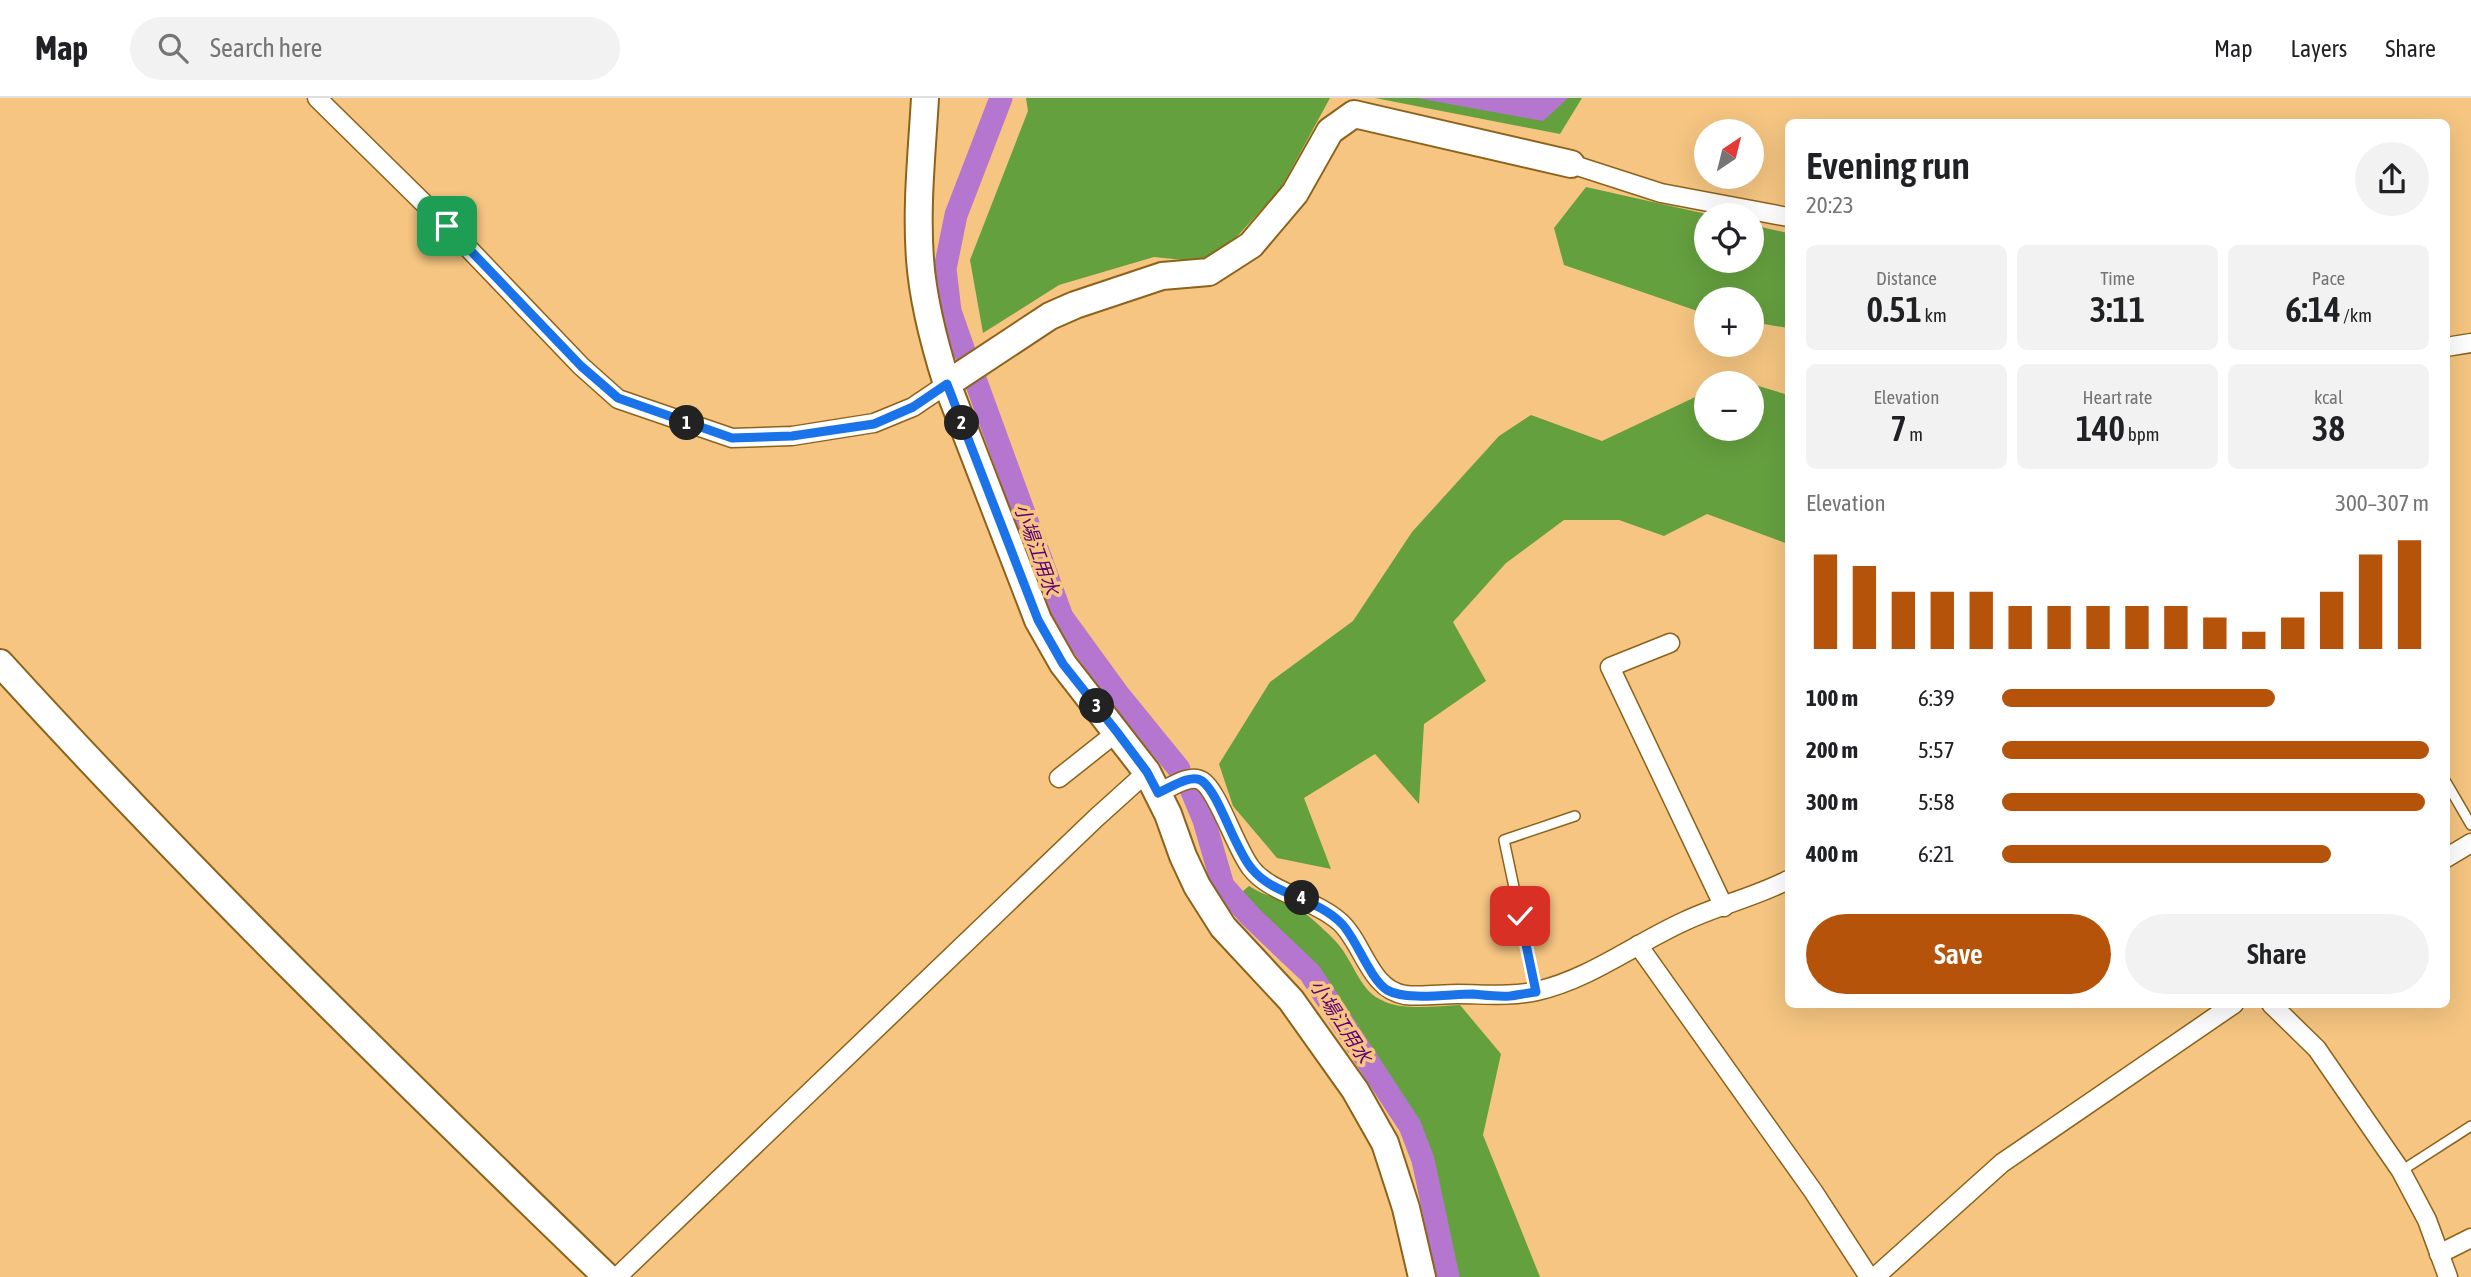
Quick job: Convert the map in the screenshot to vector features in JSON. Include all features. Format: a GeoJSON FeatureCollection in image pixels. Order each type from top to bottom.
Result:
{"type":"FeatureCollection","features":[{"type":"Feature","properties":{"kind":"street"},"geometry":{"type":"LineString","coordinates":[[317,98],[447,226],[581,366],[618,398],[732,438],[792,436],[874,424],[913,407],[1050,316],[1075,304],[1163,276],[1209,272],[1251,245],[1295,193],[1329,131],[1354,114],[1571,164],[1661,193],[1785,216]]}},
{"type":"Feature","properties":{"kind":"street"},"geometry":{"type":"LineString","coordinates":[[925,98],[920,257],[934,346],[1038,620],[1063,664],[1153,783],[1197,886],[1223,927],[1291,1000],[1355,1090],[1385,1143],[1406,1208],[1422,1277]]}},
{"type":"Feature","properties":{"kind":"street"},"geometry":{"type":"LineString","coordinates":[[2450,346],[2471,343]]}},
{"type":"Feature","properties":{"kind":"street"},"geometry":{"type":"LineString","coordinates":[[1670,643],[1610,667],[1724,907]]}},
{"type":"Feature","properties":{"kind":"street"},"geometry":{"type":"LineString","coordinates":[[0,663],[184,858],[361,1038],[607,1277]]}},
{"type":"Feature","properties":{"kind":"street"},"geometry":{"type":"LineString","coordinates":[[1059,778],[1117,732]]}},
{"type":"Feature","properties":{"kind":"street"},"geometry":{"type":"LineString","coordinates":[[617,1277],[1102,812],[1153,783],[1192,778],[1201,780],[1212,791],[1240,853],[1252,870],[1264,882],[1324,909],[1343,925],[1387,989],[1405,995],[1508,996],[1560,985],[1686,920],[1785,881]]}},
{"type":"Feature","properties":{"kind":"street"},"geometry":{"type":"LineString","coordinates":[[2450,856],[2471,843]]}},
{"type":"Feature","properties":{"kind":"street"},"geometry":{"type":"LineString","coordinates":[[1638,945],[1813,1191],[1868,1277]]}},
{"type":"Feature","properties":{"kind":"street"},"geometry":{"type":"LineString","coordinates":[[1875,1277],[2002,1163],[2228,1008]]}},
{"type":"Feature","properties":{"kind":"street"},"geometry":{"type":"LineString","coordinates":[[2275,1008],[2317,1049],[2401,1171],[2427,1220],[2448,1277]]}},
{"type":"Feature","properties":{"kind":"street"},"geometry":{"type":"LineString","coordinates":[[2439,1254],[2471,1238]]}},
{"type":"Feature","properties":{"kind":"lane"},"geometry":{"type":"LineString","coordinates":[[2450,789],[2471,825]]}},
{"type":"Feature","properties":{"kind":"lane"},"geometry":{"type":"LineString","coordinates":[[1536,992],[1504,840],[1576,816]]}},
{"type":"Feature","properties":{"kind":"lane"},"geometry":{"type":"LineString","coordinates":[[2401,1171],[2471,1126]]}},
{"type":"Feature","properties":{"kind":"green space"},"geometry":{"type":"Polygon","coordinates":[[[1026,98],[1330,98],[1281,188],[1213,263],[1154,257],[1059,285],[983,333],[970,260],[1028,111],[1026,98]]]}},
{"type":"Feature","properties":{"kind":"green space"},"geometry":{"type":"Polygon","coordinates":[[[1375,98],[1582,98],[1560,134],[1375,98]]]}},
{"type":"Feature","properties":{"kind":"green space"},"geometry":{"type":"Polygon","coordinates":[[[1586,187],[1694,211],[1694,273],[1764,273],[1764,228],[1785,232],[1785,328],[1764,324],[1764,287],[1694,287],[1694,310],[1564,265],[1554,228],[1586,187]]]}},
{"type":"Feature","properties":{"kind":"green space"},"geometry":{"type":"Polygon","coordinates":[[[1764,388],[1785,394],[1785,543],[1707,514],[1664,536],[1619,520],[1564,520],[1506,563],[1453,622],[1486,681],[1424,724],[1419,804],[1375,754],[1304,798],[1331,869],[1277,858],[1233,806],[1219,764],[1270,682],[1353,621],[1412,532],[1499,436],[1531,415],[1602,441],[1694,398],[1694,441],[1764,441],[1764,388]]]}},
{"type":"Feature","properties":{"kind":"green space"},"geometry":{"type":"Polygon","coordinates":[[[1249,886],[1305,913],[1341,948],[1361,981],[1381,1000],[1406,1007],[1460,1005],[1501,1054],[1483,1135],[1540,1277],[1455,1277],[1430,1159],[1413,1121],[1307,959],[1266,925],[1237,896],[1249,886]]]}},
{"type":"Feature","properties":{"kind":"shaded area"},"geometry":{"type":"Polygon","coordinates":[[[1417,98],[1568,98],[1543,121],[1417,98]]]}},
{"type":"Feature","properties":{"kind":"waterway","name":"小場江用水"},"geometry":{"type":"LineString","coordinates":[[964,351],[950,311],[945,269],[956,215],[1001,98]]}},
{"type":"Feature","properties":{"kind":"waterway","name":"小場江用水"},"geometry":{"type":"LineString","coordinates":[[975,379],[1062,617],[1118,694],[1179,769]]}},
{"type":"Feature","properties":{"kind":"waterway","name":"小場江用水"},"geometry":{"type":"LineString","coordinates":[[1191,789],[1204,820],[1223,886],[1251,917],[1310,973],[1410,1126],[1423,1160],[1448,1277]]}},
{"type":"Feature","properties":{"kind":"route"},"geometry":{"type":"LineString","coordinates":[[447,226],[581,366],[618,398],[732,438],[792,436],[874,424],[913,407],[947,384],[1038,620],[1063,664],[1147,772],[1158,793],[1192,778],[1201,780],[1212,791],[1240,853],[1252,870],[1264,882],[1324,909],[1343,925],[1387,989],[1405,995],[1508,996],[1536,992],[1520,916]]}}]}
